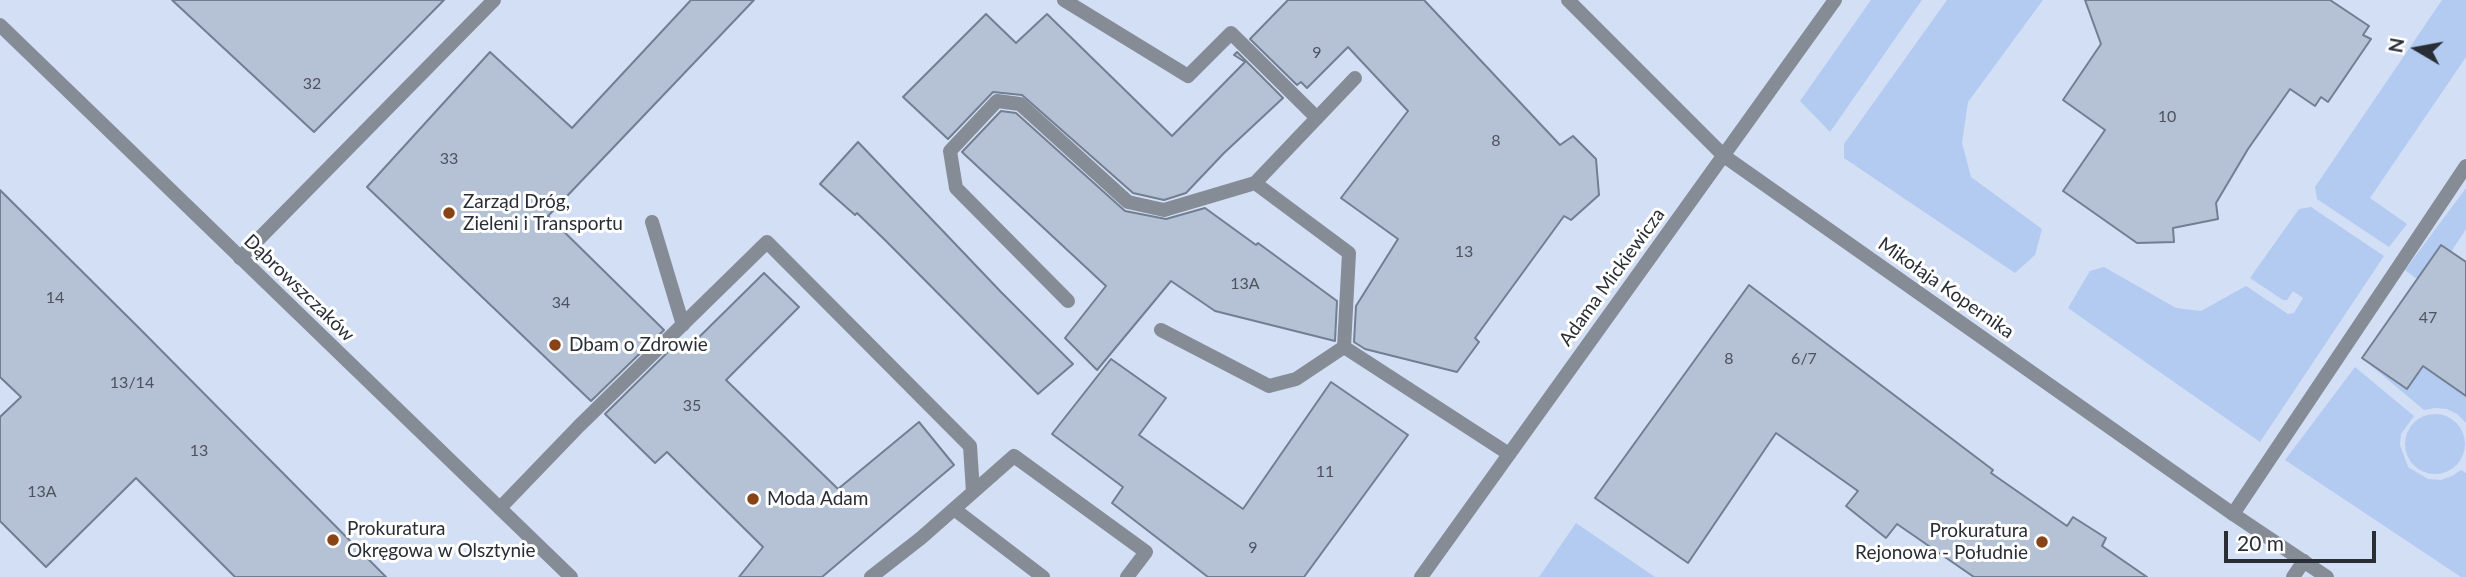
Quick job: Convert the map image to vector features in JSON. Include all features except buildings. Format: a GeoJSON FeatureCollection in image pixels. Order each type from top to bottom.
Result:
{"type":"FeatureCollection","features":[{"type":"Feature","properties":{"kind":"street"},"geometry":{"type":"LineString","coordinates":[[240,258],[494,0]]}},
{"type":"Feature","properties":{"kind":"street"},"geometry":{"type":"LineString","coordinates":[[1065,0],[1188,76],[1231,33],[1317,118]]}},
{"type":"Feature","properties":{"kind":"street","name":"Mikołaja Kopernika"},"geometry":{"type":"LineString","coordinates":[[1568,0],[1724,156],[2233,514],[2327,577]]}},
{"type":"Feature","properties":{"kind":"street","name":"Adama Mickiewicza"},"geometry":{"type":"LineString","coordinates":[[1420,577],[1835,0]]}},
{"type":"Feature","properties":{"kind":"street","name":"Dąbrowszczaków"},"geometry":{"type":"LineString","coordinates":[[0,25],[571,577]]}},
{"type":"Feature","properties":{"kind":"street"},"geometry":{"type":"LineString","coordinates":[[1068,301],[957,188],[950,151],[997,102],[1020,104],[1128,202],[1164,211],[1255,183],[1355,78]]}},
{"type":"Feature","properties":{"kind":"street"},"geometry":{"type":"LineString","coordinates":[[2233,514],[2466,166]]}},
{"type":"Feature","properties":{"kind":"street"},"geometry":{"type":"LineString","coordinates":[[1255,183],[1349,253],[1344,347]]}},
{"type":"Feature","properties":{"kind":"street"},"geometry":{"type":"LineString","coordinates":[[652,222],[683,325]]}},
{"type":"Feature","properties":{"kind":"street"},"geometry":{"type":"LineString","coordinates":[[500,508],[579,426],[767,242],[970,446],[973,492]]}},
{"type":"Feature","properties":{"kind":"street"},"geometry":{"type":"LineString","coordinates":[[1161,330],[1269,386],[1296,379],[1344,347]]}},
{"type":"Feature","properties":{"kind":"street"},"geometry":{"type":"LineString","coordinates":[[1344,347],[1509,454]]}},
{"type":"Feature","properties":{"kind":"street"},"geometry":{"type":"LineString","coordinates":[[871,577],[1014,456],[1146,552],[1127,577]]}},
{"type":"Feature","properties":{"kind":"street"},"geometry":{"type":"LineString","coordinates":[[954,509],[1042,577]]}},
{"type":"Feature","properties":{"kind":"street"},"geometry":{"type":"LineString","coordinates":[[2293,577],[2304,561]]}},
{"type":"Feature","properties":{"kind":"shaded area"},"geometry":{"type":"Polygon","coordinates":[[[1871,0],[1922,0],[1830,132],[1800,101],[1871,0]]]}},
{"type":"Feature","properties":{"kind":"shaded area"},"geometry":{"type":"Polygon","coordinates":[[[1947,0],[2043,0],[1968,102],[1962,143],[1971,177],[2042,229],[2035,255],[2015,273],[1844,158],[1844,144],[1947,0]]]}},
{"type":"Feature","properties":{"kind":"shaded area"},"geometry":{"type":"Polygon","coordinates":[[[2442,0],[2466,0],[2466,57],[2370,198],[2407,224],[2389,247],[2317,199],[2315,187],[2442,0]]]}},
{"type":"Feature","properties":{"kind":"shaded area"},"geometry":{"type":"Polygon","coordinates":[[[2466,188],[2466,229],[2451,252],[2440,245],[2417,279],[2405,270],[2466,188]]]}},
{"type":"Feature","properties":{"kind":"shaded area"},"geometry":{"type":"Polygon","coordinates":[[[2311,207],[2384,256],[2260,442],[2068,308],[2090,271],[2104,267],[2176,308],[2201,311],[2246,286],[2288,314],[2294,313],[2303,298],[2293,291],[2287,300],[2283,300],[2250,278],[2299,209],[2311,207]]]}},
{"type":"Feature","properties":{"kind":"shaded area"},"geometry":{"type":"Polygon","coordinates":[[[2362,358],[2407,389],[2423,366],[2466,396],[2466,423],[2447,409],[2424,410],[2362,358]]]}},
{"type":"Feature","properties":{"kind":"shaded area"},"geometry":{"type":"Polygon","coordinates":[[[2355,367],[2414,416],[2401,434],[2400,445],[2408,467],[2428,479],[2441,480],[2461,470],[2466,473],[2466,577],[2461,577],[2285,460],[2355,367]]]}},
{"type":"Feature","properties":{"kind":"shaded area"},"geometry":{"type":"Polygon","coordinates":[[[2435,414],[2456,423],[2465,444],[2456,465],[2435,474],[2414,465],[2405,444],[2414,423],[2435,414]]]}},
{"type":"Feature","properties":{"kind":"shaded area"},"geometry":{"type":"Polygon","coordinates":[[[1576,523],[1655,577],[1539,577],[1576,523]]]}},
{"type":"Feature","properties":{"kind":"place","name":"Zarząd Dróg, Zieleni i Transportu"},"geometry":{"type":"Point","coordinates":[449,213]}},
{"type":"Feature","properties":{"kind":"place","name":"Dbam o Zdrowie"},"geometry":{"type":"Point","coordinates":[555,345]}},
{"type":"Feature","properties":{"kind":"place","name":"Moda Adam"},"geometry":{"type":"Point","coordinates":[753,499]}},
{"type":"Feature","properties":{"kind":"place","name":"Prokuratura Okręgowa w Olsztynie"},"geometry":{"type":"Point","coordinates":[333,540]}},
{"type":"Feature","properties":{"kind":"place","name":"Prokuratura Rejonowa - Południe"},"geometry":{"type":"Point","coordinates":[2042,542]}}]}
